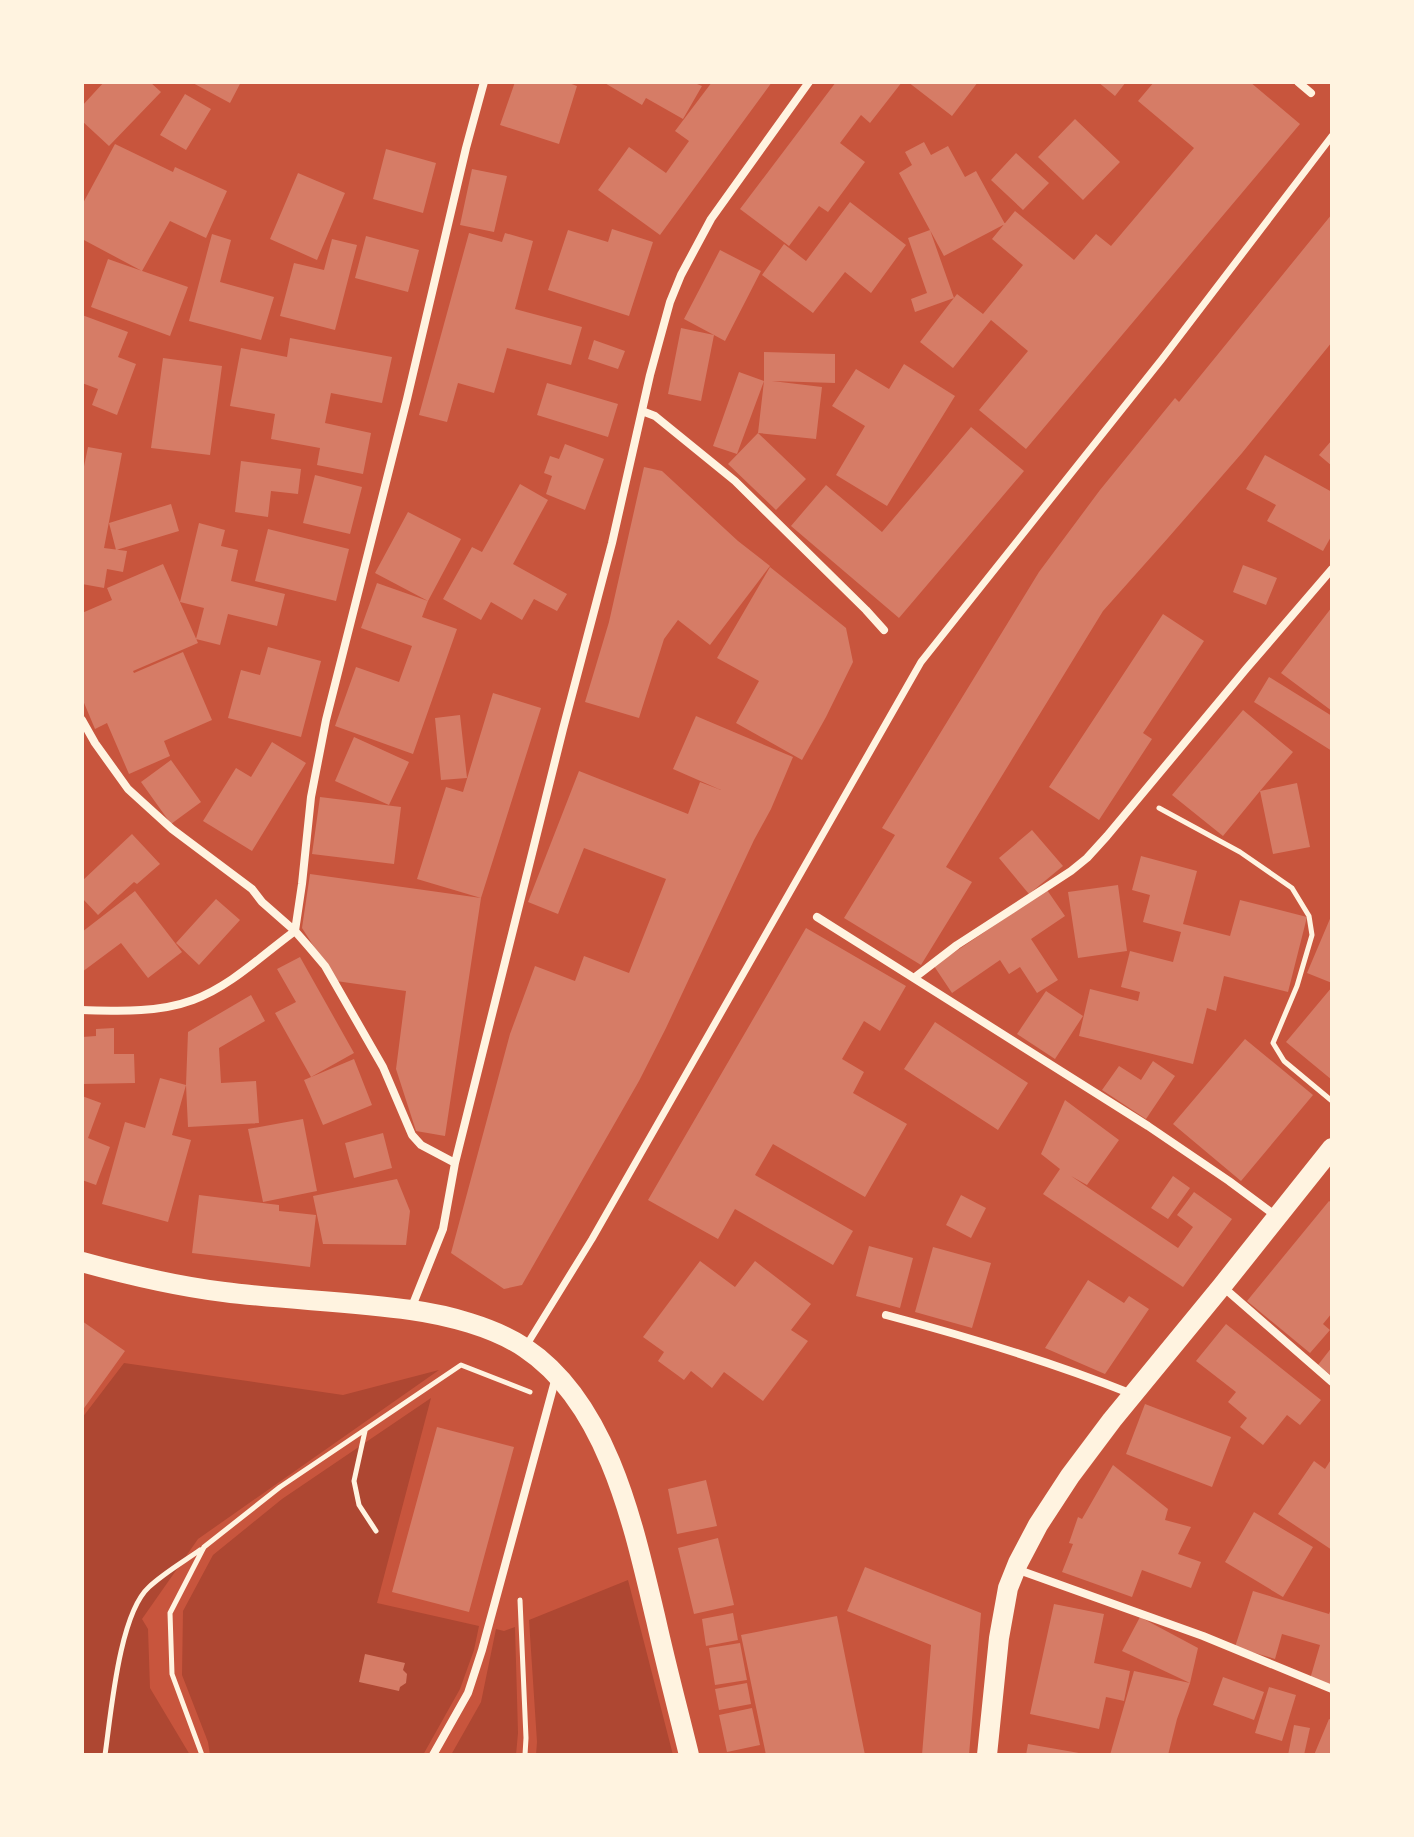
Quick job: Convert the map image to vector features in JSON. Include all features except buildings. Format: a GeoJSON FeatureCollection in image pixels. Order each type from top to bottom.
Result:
{"type":"FeatureCollection","features":[{"type":"Feature","properties":{"kind":"main road"},"geometry":{"type":"LineString","coordinates":[[987,1755],[1008,1588],[1048,1508],[1132,1394],[1332,1148]]}},
{"type":"Feature","properties":{"kind":"main road"},"geometry":{"type":"LineString","coordinates":[[82,1262],[186,1287],[435,1314],[480,1327],[525,1348],[556,1375],[586,1413],[612,1465],[645,1575],[689,1755]]}},
{"type":"Feature","properties":{"kind":"street"},"geometry":{"type":"LineString","coordinates":[[82,1010],[173,1006],[194,999],[236,976],[295,931],[311,797],[323,732],[484,82]]}},
{"type":"Feature","properties":{"kind":"street"},"geometry":{"type":"LineString","coordinates":[[411,1310],[443,1229],[455,1163],[670,302],[711,219],[809,82]]}},
{"type":"Feature","properties":{"kind":"street"},"geometry":{"type":"LineString","coordinates":[[1298,82],[1311,93]]}},
{"type":"Feature","properties":{"kind":"street"},"geometry":{"type":"LineString","coordinates":[[525,1348],[592,1239],[921,662],[1162,359],[1332,136]]}},
{"type":"Feature","properties":{"kind":"street"},"geometry":{"type":"LineString","coordinates":[[642,411],[655,416],[735,481],[884,630]]}},
{"type":"Feature","properties":{"kind":"street"},"geometry":{"type":"LineString","coordinates":[[914,978],[957,945],[1087,858],[1332,569]]}},
{"type":"Feature","properties":{"kind":"street"},"geometry":{"type":"LineString","coordinates":[[82,720],[128,789],[172,829],[252,889],[325,966],[383,1067],[412,1135],[421,1145],[455,1163]]}},
{"type":"Feature","properties":{"kind":"street"},"geometry":{"type":"LineString","coordinates":[[817,917],[1170,1140],[1276,1217]]}},
{"type":"Feature","properties":{"kind":"street"},"geometry":{"type":"LineString","coordinates":[[1222,1286],[1332,1382]]}},
{"type":"Feature","properties":{"kind":"street"},"geometry":{"type":"LineString","coordinates":[[886,1315],[1086,1375],[1132,1394]]}},
{"type":"Feature","properties":{"kind":"street"},"geometry":{"type":"LineString","coordinates":[[433,1755],[468,1693],[482,1650],[556,1375]]}},
{"type":"Feature","properties":{"kind":"street"},"geometry":{"type":"LineString","coordinates":[[1016,1569],[1203,1636],[1332,1689]]}},
{"type":"Feature","properties":{"kind":"path"},"geometry":{"type":"LineString","coordinates":[[1139,798],[1240,852],[1292,888],[1309,916],[1312,935],[1297,986],[1273,1043],[1284,1061],[1332,1101]]}},
{"type":"Feature","properties":{"kind":"path"},"geometry":{"type":"LineString","coordinates":[[105,1755],[118,1664],[132,1614],[148,1587],[280,1487],[461,1365],[549,1400]]}},
{"type":"Feature","properties":{"kind":"path"},"geometry":{"type":"LineString","coordinates":[[365,1431],[354,1481],[359,1505],[376,1531]]}},
{"type":"Feature","properties":{"kind":"path"},"geometry":{"type":"LineString","coordinates":[[202,1755],[172,1674],[170,1613],[204,1547]]}},
{"type":"Feature","properties":{"kind":"path"},"geometry":{"type":"LineString","coordinates":[[520,1600],[525,1755]]}},
{"type":"Feature","properties":{"kind":"shaded area"},"geometry":{"type":"Polygon","coordinates":[[[124,1363],[343,1395],[439,1370],[198,1539],[142,1619],[148,1629],[150,1688],[190,1755],[82,1755],[82,1418],[124,1363]]]}},
{"type":"Feature","properties":{"kind":"shaded area"},"geometry":{"type":"Polygon","coordinates":[[[431,1398],[377,1603],[479,1626],[460,1689],[423,1755],[210,1755],[208,1742],[182,1675],[183,1611],[213,1555],[282,1499],[431,1398]]]}},
{"type":"Feature","properties":{"kind":"shaded area"},"geometry":{"type":"Polygon","coordinates":[[[628,1580],[673,1755],[536,1755],[529,1620],[628,1580]]]}},
{"type":"Feature","properties":{"kind":"shaded area"},"geometry":{"type":"Polygon","coordinates":[[[515,1627],[516,1755],[451,1755],[481,1702],[496,1629],[504,1631],[515,1627]]]}}]}
